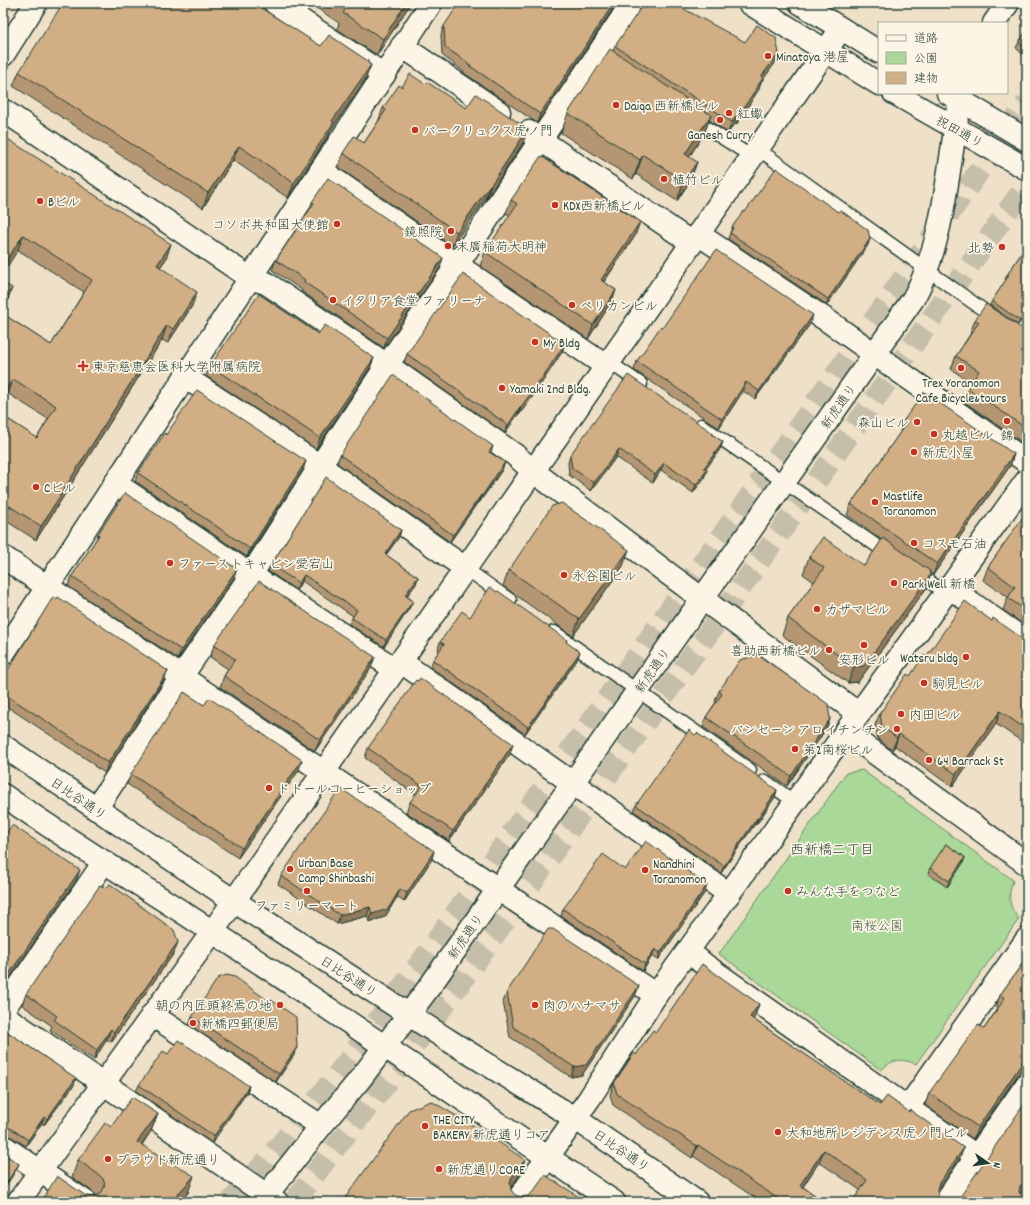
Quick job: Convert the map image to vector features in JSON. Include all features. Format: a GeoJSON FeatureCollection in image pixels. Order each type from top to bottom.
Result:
{"type":"FeatureCollection","features":[{"type":"Feature","properties":{"kind":"street"},"geometry":{"type":"LineString","coordinates":[[3,55],[36,3]]}},
{"type":"Feature","properties":{"kind":"street"},"geometry":{"type":"LineString","coordinates":[[275,3],[384,74]]}},
{"type":"Feature","properties":{"kind":"street"},"geometry":{"type":"LineString","coordinates":[[3,654],[431,3]]}},
{"type":"Feature","properties":{"kind":"street"},"geometry":{"type":"LineString","coordinates":[[96,809],[181,677],[251,575],[320,466],[387,365],[458,265],[541,140],[600,58],[632,3]]}},
{"type":"Feature","properties":{"kind":"street"},"geometry":{"type":"LineString","coordinates":[[749,3],[878,83]]}},
{"type":"Feature","properties":{"kind":"street"},"geometry":{"type":"LineString","coordinates":[[800,3],[878,51]]}},
{"type":"Feature","properties":{"kind":"street"},"geometry":{"type":"LineString","coordinates":[[995,22],[1008,3]]}},
{"type":"Feature","properties":{"kind":"street"},"geometry":{"type":"LineString","coordinates":[[18,1202],[213,931],[841,29]]}},
{"type":"Feature","properties":{"kind":"street"},"geometry":{"type":"LineString","coordinates":[[402,46],[541,140],[828,321],[1027,462]]}},
{"type":"Feature","properties":{"kind":"street","name":"祝田通り"},"geometry":{"type":"LineString","coordinates":[[896,94],[1027,169]]}},
{"type":"Feature","properties":{"kind":"street","name":"祝田通り"},"geometry":{"type":"LineString","coordinates":[[957,95],[1027,140]]}},
{"type":"Feature","properties":{"kind":"street","name":"新虎通り"},"geometry":{"type":"LineString","coordinates":[[268,1200],[321,1126],[361,1078],[409,1014],[913,299],[921,286],[934,246],[941,213],[954,128],[957,95]]}},
{"type":"Feature","properties":{"kind":"street"},"geometry":{"type":"LineString","coordinates":[[3,110],[250,278],[266,283],[387,365],[514,455],[702,599],[859,714]]}},
{"type":"Feature","properties":{"kind":"street"},"geometry":{"type":"LineString","coordinates":[[321,170],[458,265],[608,364]]}},
{"type":"Feature","properties":{"kind":"street"},"geometry":{"type":"LineString","coordinates":[[185,377],[320,466],[465,568]]}},
{"type":"Feature","properties":{"kind":"street"},"geometry":{"type":"LineString","coordinates":[[516,1202],[576,1119],[656,996],[1027,480]]}},
{"type":"Feature","properties":{"kind":"street"},"geometry":{"type":"LineString","coordinates":[[115,483],[251,575],[398,665],[729,894]]}},
{"type":"Feature","properties":{"kind":"street"},"geometry":{"type":"LineString","coordinates":[[3,557],[656,996]]}},
{"type":"Feature","properties":{"kind":"street"},"geometry":{"type":"LineString","coordinates":[[948,590],[1027,642]]}},
{"type":"Feature","properties":{"kind":"street"},"geometry":{"type":"LineString","coordinates":[[846,732],[1027,864]]}},
{"type":"Feature","properties":{"kind":"street","name":"日比谷通り"},"geometry":{"type":"LineString","coordinates":[[3,746],[234,901],[409,1014],[576,1119],[698,1202]]}},
{"type":"Feature","properties":{"kind":"street"},"geometry":{"type":"LineString","coordinates":[[6,802],[213,931],[614,1202]]}},
{"type":"Feature","properties":{"kind":"street"},"geometry":{"type":"LineString","coordinates":[[3,1010],[104,862]]}},
{"type":"Feature","properties":{"kind":"street"},"geometry":{"type":"LineString","coordinates":[[908,1107],[1027,939]]}},
{"type":"Feature","properties":{"kind":"street"},"geometry":{"type":"LineString","coordinates":[[688,951],[705,965],[976,1156]]}},
{"type":"Feature","properties":{"kind":"street"},"geometry":{"type":"LineString","coordinates":[[3,1015],[268,1200]]}},
{"type":"Feature","properties":{"kind":"street"},"geometry":{"type":"LineString","coordinates":[[152,1015],[321,1126]]}},
{"type":"Feature","properties":{"kind":"street"},"geometry":{"type":"LineString","coordinates":[[945,1202],[1027,1084]]}},
{"type":"Feature","properties":{"kind":"street"},"geometry":{"type":"LineString","coordinates":[[3,1146],[86,1202]]}},
{"type":"Feature","properties":{"kind":"lane"},"geometry":{"type":"LineString","coordinates":[[681,111],[755,153],[927,270],[1003,324]]}},
{"type":"Feature","properties":{"kind":"lane"},"geometry":{"type":"LineString","coordinates":[[608,364],[652,391]]}},
{"type":"Feature","properties":{"kind":"lane"},"geometry":{"type":"LineString","coordinates":[[691,418],[905,565],[948,590]]}},
{"type":"Feature","properties":{"kind":"lane"},"geometry":{"type":"LineString","coordinates":[[465,568],[520,607]]}},
{"type":"Feature","properties":{"kind":"lane"},"geometry":{"type":"LineString","coordinates":[[546,625],[795,802]]}},
{"type":"Feature","properties":{"kind":"lane"},"geometry":{"type":"LineString","coordinates":[[1022,1202],[1027,1196]]}},
{"type":"Feature","properties":{"kind":"green space","name":"南桜公園"},"geometry":{"type":"Polygon","coordinates":[[[862,770],[1013,880],[1010,891],[1010,901],[1019,919],[916,1064],[901,1060],[889,1064],[881,1070],[719,954],[846,773],[862,770]]]}},
{"type":"Feature","properties":{"kind":"building"},"geometry":{"type":"Polygon","coordinates":[[[63,3],[253,3],[321,46],[329,35],[368,61],[371,65],[332,121],[334,122],[294,183],[239,146],[208,193],[19,72],[63,3]]]}},
{"type":"Feature","properties":{"kind":"building"},"geometry":{"type":"Polygon","coordinates":[[[339,3],[406,3],[383,39],[343,13],[346,8],[339,3]]]}},
{"type":"Feature","properties":{"kind":"building"},"geometry":{"type":"Polygon","coordinates":[[[459,3],[497,3],[503,7],[505,3],[614,3],[540,114],[467,64],[468,63],[445,47],[444,26],[459,3]]]}},
{"type":"Feature","properties":{"kind":"building"},"geometry":{"type":"Polygon","coordinates":[[[644,3],[673,3],[745,42],[757,25],[776,38],[779,53],[761,77],[763,78],[739,115],[738,114],[732,122],[615,46],[644,3]]]}},
{"type":"Feature","properties":{"kind":"building"},"geometry":{"type":"Polygon","coordinates":[[[1027,30],[1027,50],[1019,42],[1027,30]]]}},
{"type":"Feature","properties":{"kind":"building"},"geometry":{"type":"Polygon","coordinates":[[[610,49],[711,115],[685,154],[697,162],[684,181],[643,155],[640,160],[568,113],[610,49]]]}},
{"type":"Feature","properties":{"kind":"building"},"geometry":{"type":"Polygon","coordinates":[[[410,74],[425,84],[427,82],[466,108],[476,94],[528,129],[491,185],[457,232],[343,153],[354,136],[364,143],[386,110],[383,108],[399,85],[402,87],[410,74]]]}},
{"type":"Feature","properties":{"kind":"building","name":"東京慈恵会医科大学附属病院"},"geometry":{"type":"Polygon","coordinates":[[[3,136],[171,244],[157,265],[197,292],[173,329],[167,325],[41,526],[3,502],[3,416],[37,438],[56,406],[13,379],[3,393],[3,314],[51,345],[92,280],[23,235],[3,266],[3,136]]]}},
{"type":"Feature","properties":{"kind":"building","name":"KDX西新橋ビル"},"geometry":{"type":"Polygon","coordinates":[[[541,156],[640,222],[601,280],[616,290],[593,325],[485,252],[517,204],[511,200],[541,156]]]}},
{"type":"Feature","properties":{"kind":"building"},"geometry":{"type":"Polygon","coordinates":[[[776,168],[838,212],[840,210],[868,230],[870,239],[828,299],[730,233],[733,228],[732,227],[744,211],[745,212],[776,168]]]}},
{"type":"Feature","properties":{"kind":"building"},"geometry":{"type":"Polygon","coordinates":[[[328,178],[443,258],[387,338],[304,282],[305,280],[276,260],[314,203],[312,202],[328,178]]]}},
{"type":"Feature","properties":{"kind":"building"},"geometry":{"type":"Polygon","coordinates":[[[1027,245],[1027,310],[1020,321],[992,301],[1027,245]]]}},
{"type":"Feature","properties":{"kind":"building"},"geometry":{"type":"Polygon","coordinates":[[[716,250],[813,315],[759,391],[746,382],[722,419],[637,361],[661,326],[663,327],[716,250]]]}},
{"type":"Feature","properties":{"kind":"building"},"geometry":{"type":"Polygon","coordinates":[[[463,274],[565,344],[508,425],[407,354],[463,274]]]}},
{"type":"Feature","properties":{"kind":"building"},"geometry":{"type":"Polygon","coordinates":[[[3,283],[12,288],[3,302],[3,283]]]}},
{"type":"Feature","properties":{"kind":"building"},"geometry":{"type":"Polygon","coordinates":[[[259,294],[318,334],[325,325],[374,358],[320,438],[210,366],[259,294]]]}},
{"type":"Feature","properties":{"kind":"building"},"geometry":{"type":"Polygon","coordinates":[[[986,304],[1027,332],[1027,429],[968,388],[979,371],[956,356],[979,322],[975,320],[986,304]]]}},
{"type":"Feature","properties":{"kind":"building"},"geometry":{"type":"Polygon","coordinates":[[[393,375],[493,446],[489,452],[505,462],[453,535],[340,455],[393,375]]]}},
{"type":"Feature","properties":{"kind":"building"},"geometry":{"type":"Polygon","coordinates":[[[628,375],[713,433],[712,434],[723,442],[704,468],[707,470],[696,485],[664,463],[655,475],[619,449],[594,483],[572,468],[570,455],[628,375]]]}},
{"type":"Feature","properties":{"kind":"building"},"geometry":{"type":"Polygon","coordinates":[[[197,390],[306,461],[250,549],[138,473],[197,390]]]}},
{"type":"Feature","properties":{"kind":"building"},"geometry":{"type":"Polygon","coordinates":[[[924,392],[1014,454],[937,564],[851,504],[907,422],[904,420],[924,392]]]}},
{"type":"Feature","properties":{"kind":"building"},"geometry":{"type":"Polygon","coordinates":[[[326,477],[401,530],[385,554],[418,577],[405,595],[413,601],[386,640],[352,618],[357,610],[304,575],[299,583],[271,565],[326,477]]]}},
{"type":"Feature","properties":{"kind":"building"},"geometry":{"type":"Polygon","coordinates":[[[125,493],[237,569],[181,650],[72,576],[125,493]]]}},
{"type":"Feature","properties":{"kind":"building","name":"永谷園ビル"},"geometry":{"type":"Polygon","coordinates":[[[562,503],[629,550],[579,619],[509,570],[552,506],[562,503]]]}},
{"type":"Feature","properties":{"kind":"building"},"geometry":{"type":"Polygon","coordinates":[[[1025,514],[1027,515],[1027,611],[1008,598],[1015,587],[988,567],[1025,514]]]}},
{"type":"Feature","properties":{"kind":"building"},"geometry":{"type":"Polygon","coordinates":[[[823,537],[864,566],[883,538],[930,571],[929,573],[931,574],[864,666],[854,667],[788,618],[824,568],[809,557],[823,537]]]}},
{"type":"Feature","properties":{"kind":"building"},"geometry":{"type":"Polygon","coordinates":[[[259,581],[375,657],[320,740],[224,676],[235,659],[214,645],[259,581]]]}},
{"type":"Feature","properties":{"kind":"building"},"geometry":{"type":"Polygon","coordinates":[[[490,587],[497,592],[498,591],[567,640],[566,642],[580,652],[528,727],[433,660],[444,644],[440,642],[462,611],[470,617],[490,587]]]}},
{"type":"Feature","properties":{"kind":"building"},"geometry":{"type":"Polygon","coordinates":[[[53,597],[57,599],[58,597],[168,671],[108,763],[3,693],[3,678],[53,597]]]}},
{"type":"Feature","properties":{"kind":"building"},"geometry":{"type":"Polygon","coordinates":[[[965,601],[992,621],[993,618],[1027,641],[1027,730],[1000,711],[956,774],[899,734],[897,738],[882,727],[880,713],[907,674],[910,676],[924,655],[926,657],[965,601]]]}},
{"type":"Feature","properties":{"kind":"building"},"geometry":{"type":"Polygon","coordinates":[[[758,655],[828,704],[830,719],[791,776],[706,717],[722,694],[719,691],[740,660],[758,655]]]}},
{"type":"Feature","properties":{"kind":"building"},"geometry":{"type":"Polygon","coordinates":[[[420,678],[513,744],[453,831],[410,802],[422,786],[368,748],[416,680],[418,681],[420,678]]]}},
{"type":"Feature","properties":{"kind":"building"},"geometry":{"type":"Polygon","coordinates":[[[184,692],[204,705],[209,698],[302,760],[242,848],[131,774],[184,692]]]}},
{"type":"Feature","properties":{"kind":"building"},"geometry":{"type":"Polygon","coordinates":[[[689,730],[695,735],[697,733],[777,790],[724,866],[636,805],[689,730]]]}},
{"type":"Feature","properties":{"kind":"building"},"geometry":{"type":"Polygon","coordinates":[[[340,788],[434,851],[407,893],[400,889],[388,909],[372,914],[370,907],[340,915],[281,876],[340,788]]]}},
{"type":"Feature","properties":{"kind":"building"},"geometry":{"type":"Polygon","coordinates":[[[12,825],[80,870],[3,983],[3,838],[12,825]]]}},
{"type":"Feature","properties":{"kind":"building"},"geometry":{"type":"Polygon","coordinates":[[[1027,827],[1027,834],[1024,831],[1027,827]]]}},
{"type":"Feature","properties":{"kind":"building"},"geometry":{"type":"Polygon","coordinates":[[[646,841],[707,885],[660,953],[655,949],[645,964],[563,909],[603,854],[625,870],[646,841]]]}},
{"type":"Feature","properties":{"kind":"building"},"geometry":{"type":"Polygon","coordinates":[[[946,844],[965,857],[949,881],[930,868],[946,844]]]}},
{"type":"Feature","properties":{"kind":"building"},"geometry":{"type":"Polygon","coordinates":[[[110,884],[174,930],[178,942],[114,1032],[111,1029],[97,1050],[54,1020],[57,1016],[26,994],[100,885],[106,888],[110,884]]]}},
{"type":"Feature","properties":{"kind":"building"},"geometry":{"type":"Polygon","coordinates":[[[548,929],[553,929],[639,986],[586,1065],[574,1067],[513,1027],[507,992],[548,929]]]}},
{"type":"Feature","properties":{"kind":"building"},"geometry":{"type":"Polygon","coordinates":[[[1027,957],[1027,1056],[978,1127],[929,1093],[978,1025],[984,1029],[1005,998],[1000,995],[1027,957]]]}},
{"type":"Feature","properties":{"kind":"building"},"geometry":{"type":"Polygon","coordinates":[[[702,964],[759,1004],[750,1017],[880,1105],[887,1096],[909,1112],[910,1110],[964,1148],[939,1183],[937,1189],[938,1196],[943,1201],[947,1202],[852,1202],[867,1180],[824,1150],[800,1185],[825,1202],[783,1202],[698,1145],[697,1146],[617,1094],[614,1083],[634,1053],[636,1055],[653,1030],[656,1032],[702,964]]]}},
{"type":"Feature","properties":{"kind":"building"},"geometry":{"type":"Polygon","coordinates":[[[227,975],[235,977],[270,1002],[271,1000],[296,1017],[297,1047],[279,1074],[192,1017],[218,978],[227,975]]]}},
{"type":"Feature","properties":{"kind":"building"},"geometry":{"type":"Polygon","coordinates":[[[3,1029],[76,1078],[47,1119],[44,1117],[28,1140],[12,1129],[7,1127],[3,1128],[3,1029]]]}},
{"type":"Feature","properties":{"kind":"building"},"geometry":{"type":"Polygon","coordinates":[[[178,1040],[249,1086],[214,1136],[139,1085],[163,1051],[168,1054],[178,1040]]]}},
{"type":"Feature","properties":{"kind":"building"},"geometry":{"type":"Polygon","coordinates":[[[132,1097],[158,1114],[137,1142],[194,1176],[171,1202],[41,1202],[57,1176],[86,1196],[97,1196],[102,1192],[105,1185],[103,1179],[78,1160],[105,1123],[111,1127],[132,1097]]]}},
{"type":"Feature","properties":{"kind":"building"},"geometry":{"type":"Polygon","coordinates":[[[1027,1100],[1027,1179],[1020,1186],[1019,1192],[1025,1198],[1027,1197],[1027,1202],[951,1202],[960,1197],[1027,1100]]]}},
{"type":"Feature","properties":{"kind":"building","name":"新虎通りCORE"},"geometry":{"type":"Polygon","coordinates":[[[431,1101],[484,1132],[525,1160],[512,1177],[510,1183],[511,1190],[515,1195],[522,1197],[528,1196],[533,1192],[545,1175],[587,1202],[342,1202],[409,1110],[431,1101]]]}},
{"type":"Feature","properties":{"kind":"building"},"geometry":{"type":"Polygon","coordinates":[[[3,1153],[19,1164],[3,1188],[3,1153]]]}},
{"type":"Feature","properties":{"kind":"tunnel"},"geometry":{"type":"LineString","coordinates":[[231,1202],[294,1129],[348,1061],[427,954],[1027,103]]}},
{"type":"Feature","properties":{"kind":"tunnel"},"geometry":{"type":"LineString","coordinates":[[294,1202],[384,1086],[466,975],[1027,184]]}},
{"type":"Feature","properties":{"kind":"place","name":"Minatoya 港屋"},"geometry":{"type":"Point","coordinates":[768,56]}},
{"type":"Feature","properties":{"kind":"place","name":"Daiqa 西新橋ビル"},"geometry":{"type":"Point","coordinates":[616,105]}},
{"type":"Feature","properties":{"kind":"place","name":"紅蠍"},"geometry":{"type":"Point","coordinates":[729,113]}},
{"type":"Feature","properties":{"kind":"place","name":"Ganesh Curry"},"geometry":{"type":"Point","coordinates":[720,120]}},
{"type":"Feature","properties":{"kind":"place","name":"パークリュクス虎ノ門"},"geometry":{"type":"Point","coordinates":[415,130]}},
{"type":"Feature","properties":{"kind":"place","name":"植竹ビル"},"geometry":{"type":"Point","coordinates":[664,179]}},
{"type":"Feature","properties":{"kind":"place","name":"Bビル"},"geometry":{"type":"Point","coordinates":[40,201]}},
{"type":"Feature","properties":{"kind":"place","name":"KDX西新橋ビル"},"geometry":{"type":"Point","coordinates":[555,205]}},
{"type":"Feature","properties":{"kind":"place","name":"コソボ共和国大使館"},"geometry":{"type":"Point","coordinates":[337,224]}},
{"type":"Feature","properties":{"kind":"place","name":"鏡照院"},"geometry":{"type":"Point","coordinates":[451,231]}},
{"type":"Feature","properties":{"kind":"place","name":"末廣稲荷大明神"},"geometry":{"type":"Point","coordinates":[448,246]}},
{"type":"Feature","properties":{"kind":"place","name":"北勢"},"geometry":{"type":"Point","coordinates":[1002,247]}},
{"type":"Feature","properties":{"kind":"place","name":"イタリア食堂 ファリーナ"},"geometry":{"type":"Point","coordinates":[333,300]}},
{"type":"Feature","properties":{"kind":"place","name":"ペリカンビル"},"geometry":{"type":"Point","coordinates":[572,305]}},
{"type":"Feature","properties":{"kind":"place","name":"My Bldg"},"geometry":{"type":"Point","coordinates":[535,342]}},
{"type":"Feature","properties":{"kind":"place","name":"東京慈恵会医科大学附属病院"},"geometry":{"type":"Point","coordinates":[83,366]}},
{"type":"Feature","properties":{"kind":"place","name":"Trex Yoranomon Cafe Bicycle&tours"},"geometry":{"type":"Point","coordinates":[961,368]}},
{"type":"Feature","properties":{"kind":"place","name":"Yamaki 2nd Bldg."},"geometry":{"type":"Point","coordinates":[502,388]}},
{"type":"Feature","properties":{"kind":"place","name":"錦"},"geometry":{"type":"Point","coordinates":[1007,421]}},
{"type":"Feature","properties":{"kind":"place","name":"森山ビル"},"geometry":{"type":"Point","coordinates":[917,422]}},
{"type":"Feature","properties":{"kind":"place","name":"丸越ビル"},"geometry":{"type":"Point","coordinates":[934,434]}},
{"type":"Feature","properties":{"kind":"place","name":"新虎小屋"},"geometry":{"type":"Point","coordinates":[914,452]}},
{"type":"Feature","properties":{"kind":"place","name":"Cビル"},"geometry":{"type":"Point","coordinates":[36,487]}},
{"type":"Feature","properties":{"kind":"place","name":"Mastlife Toranomon"},"geometry":{"type":"Point","coordinates":[875,502]}},
{"type":"Feature","properties":{"kind":"place","name":"コスモ石油"},"geometry":{"type":"Point","coordinates":[914,543]}},
{"type":"Feature","properties":{"kind":"place","name":"ファーストキャビン愛宕山"},"geometry":{"type":"Point","coordinates":[170,563]}},
{"type":"Feature","properties":{"kind":"place","name":"永谷園ビル"},"geometry":{"type":"Point","coordinates":[564,575]}},
{"type":"Feature","properties":{"kind":"place","name":"Park Well 新橋"},"geometry":{"type":"Point","coordinates":[894,583]}},
{"type":"Feature","properties":{"kind":"place","name":"カザマビル"},"geometry":{"type":"Point","coordinates":[817,609]}},
{"type":"Feature","properties":{"kind":"place","name":"安形ビル"},"geometry":{"type":"Point","coordinates":[864,645]}},
{"type":"Feature","properties":{"kind":"place","name":"喜助西新橋ビル"},"geometry":{"type":"Point","coordinates":[829,650]}},
{"type":"Feature","properties":{"kind":"place","name":"Watsru bldg"},"geometry":{"type":"Point","coordinates":[966,657]}},
{"type":"Feature","properties":{"kind":"place","name":"駒見ビル"},"geometry":{"type":"Point","coordinates":[924,683]}},
{"type":"Feature","properties":{"kind":"place","name":"内田ビル"},"geometry":{"type":"Point","coordinates":[901,714]}},
{"type":"Feature","properties":{"kind":"place","name":"バンセーン アロイチンチン"},"geometry":{"type":"Point","coordinates":[897,729]}},
{"type":"Feature","properties":{"kind":"place","name":"第2南桜ビル"},"geometry":{"type":"Point","coordinates":[795,749]}},
{"type":"Feature","properties":{"kind":"place","name":"64 Barrack St"},"geometry":{"type":"Point","coordinates":[929,760]}},
{"type":"Feature","properties":{"kind":"place","name":"ドトールコーヒーショップ"},"geometry":{"type":"Point","coordinates":[269,788]}},
{"type":"Feature","properties":{"kind":"place","name":"Urban Base Camp Shinbashi"},"geometry":{"type":"Point","coordinates":[290,869]}},
{"type":"Feature","properties":{"kind":"place","name":"Nandhini Toranomon"},"geometry":{"type":"Point","coordinates":[645,870]}},
{"type":"Feature","properties":{"kind":"place","name":"ファミリーマート"},"geometry":{"type":"Point","coordinates":[307,891]}},
{"type":"Feature","properties":{"kind":"place","name":"みんな手をつなど"},"geometry":{"type":"Point","coordinates":[788,891]}},
{"type":"Feature","properties":{"kind":"place","name":"朝の内匠頭終焉の地"},"geometry":{"type":"Point","coordinates":[280,1005]}},
{"type":"Feature","properties":{"kind":"place","name":"肉のハナマサ"},"geometry":{"type":"Point","coordinates":[535,1005]}},
{"type":"Feature","properties":{"kind":"place","name":"新橋四郵便局"},"geometry":{"type":"Point","coordinates":[193,1023]}},
{"type":"Feature","properties":{"kind":"place","name":"THE CITY BAKERY 新虎通りコア"},"geometry":{"type":"Point","coordinates":[425,1126]}},
{"type":"Feature","properties":{"kind":"place","name":"大和地所レジデンス虎ノ門ビル"},"geometry":{"type":"Point","coordinates":[778,1132]}},
{"type":"Feature","properties":{"kind":"place","name":"プラウド新虎通り"},"geometry":{"type":"Point","coordinates":[108,1159]}},
{"type":"Feature","properties":{"kind":"place","name":"新虎通りCORE"},"geometry":{"type":"Point","coordinates":[439,1169]}},
{"type":"Feature","properties":{"kind":"district","name":"西新橋二丁目"},"geometry":{"type":"Point","coordinates":[832,849]}}]}
